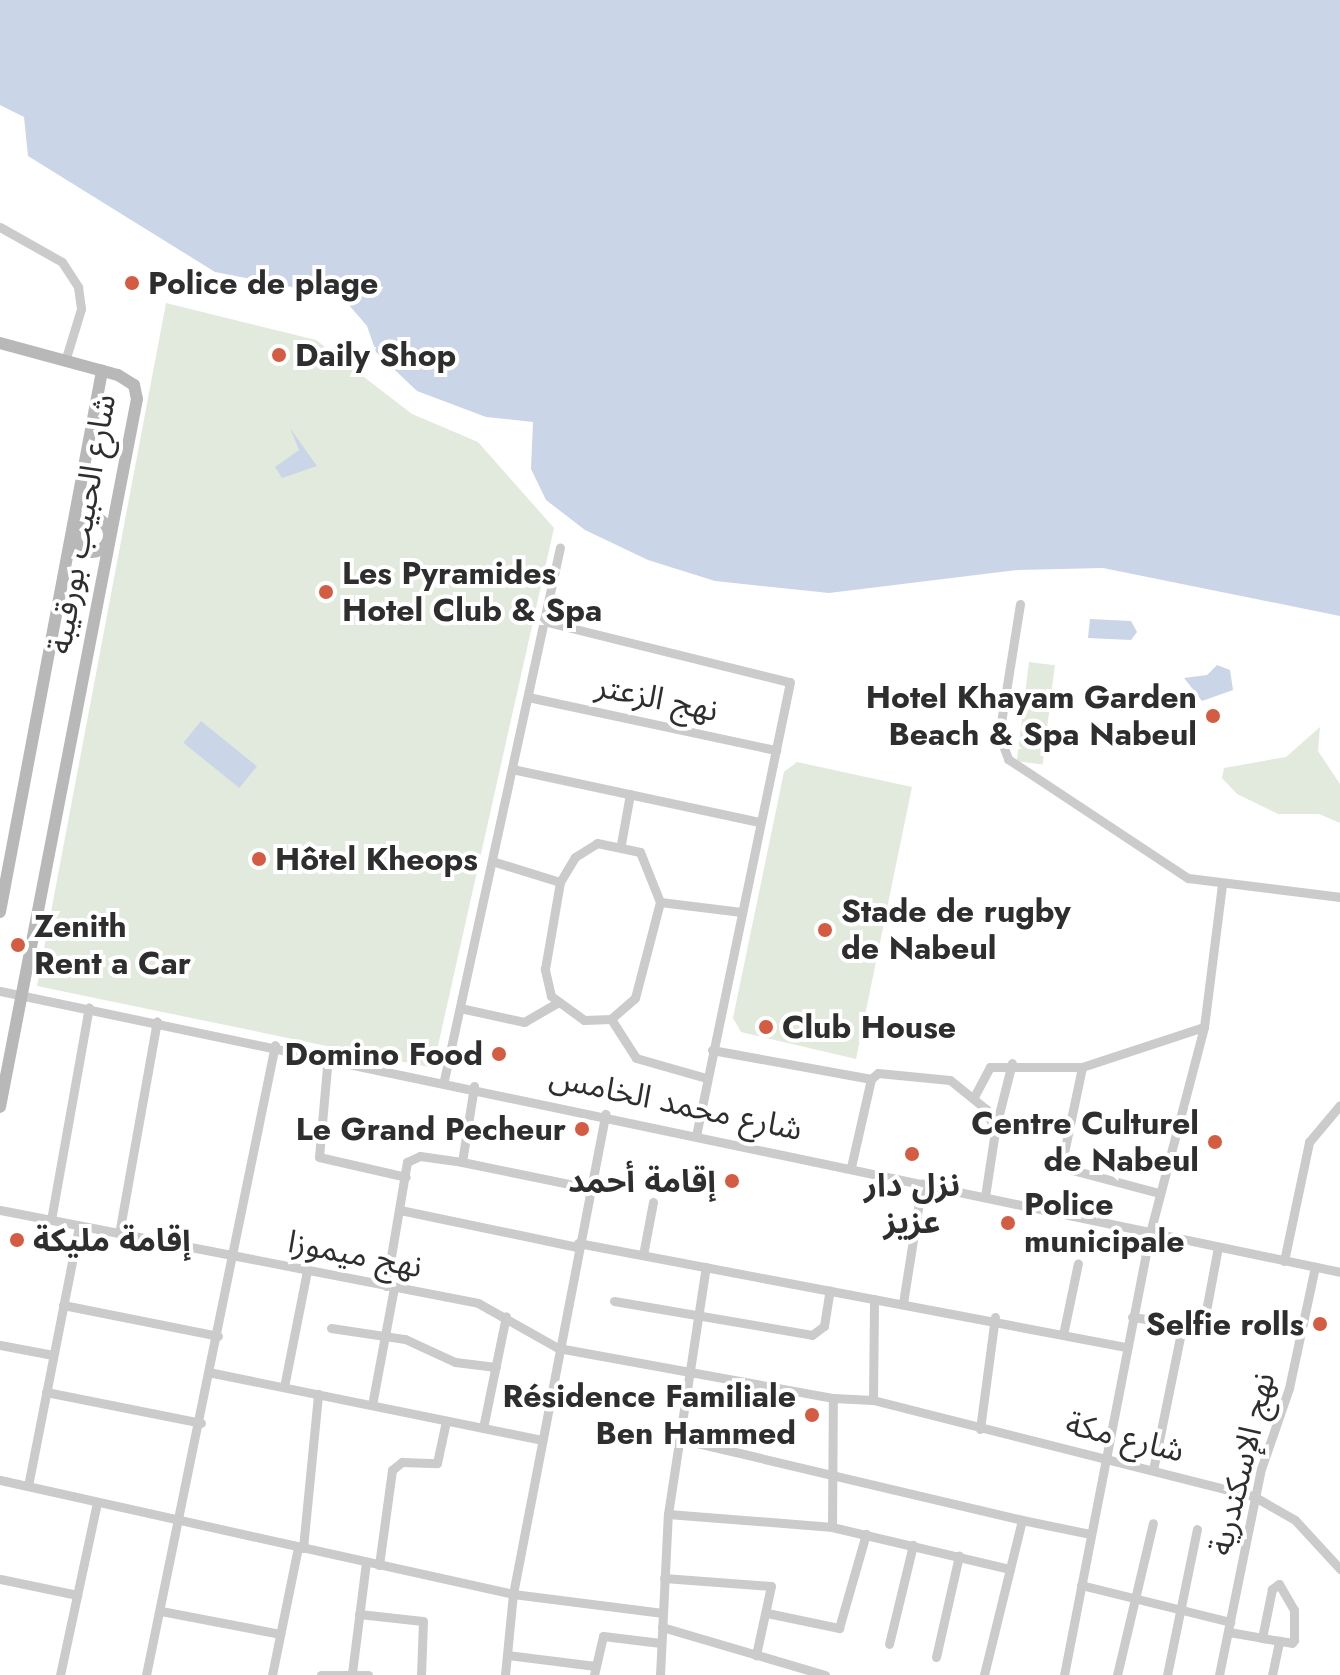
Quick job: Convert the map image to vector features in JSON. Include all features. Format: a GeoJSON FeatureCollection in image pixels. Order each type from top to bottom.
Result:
{"type":"FeatureCollection","features":[{"type":"Feature","properties":{"kind":"street"},"geometry":{"type":"LineString","coordinates":[[0,227],[62,262],[78,287],[81,309],[65,361]]}},
{"type":"Feature","properties":{"kind":"street"},"geometry":{"type":"LineString","coordinates":[[0,343],[102,371]]}},
{"type":"Feature","properties":{"kind":"street","name":"شارع الحبيب بورقيبة"},"geometry":{"type":"LineString","coordinates":[[0,912],[102,371],[128,380],[136,393],[0,1107]]}},
{"type":"Feature","properties":{"kind":"street"},"geometry":{"type":"LineString","coordinates":[[94,518],[109,538],[89,552],[74,532],[94,518]]}},
{"type":"Feature","properties":{"kind":"street"},"geometry":{"type":"LineString","coordinates":[[444,1080],[560,547]]}},
{"type":"Feature","properties":{"kind":"street"},"geometry":{"type":"LineString","coordinates":[[1020,604],[999,735],[1002,753],[1153,861],[1222,884],[1340,897]]}},
{"type":"Feature","properties":{"kind":"street","name":"نهج الزعتر"},"geometry":{"type":"LineString","coordinates":[[528,697],[776,750],[791,686],[783,679],[543,621]]}},
{"type":"Feature","properties":{"kind":"street"},"geometry":{"type":"LineString","coordinates":[[697,1133],[776,750]]}},
{"type":"Feature","properties":{"kind":"street"},"geometry":{"type":"LineString","coordinates":[[512,769],[760,822]]}},
{"type":"Feature","properties":{"kind":"street"},"geometry":{"type":"LineString","coordinates":[[621,844],[630,794]]}},
{"type":"Feature","properties":{"kind":"street"},"geometry":{"type":"LineString","coordinates":[[621,844],[647,861],[660,902],[635,998],[611,1019],[584,1020],[557,1003],[545,969],[560,882],[584,849],[621,844]]}},
{"type":"Feature","properties":{"kind":"street"},"geometry":{"type":"LineString","coordinates":[[492,861],[560,882]]}},
{"type":"Feature","properties":{"kind":"street"},"geometry":{"type":"LineString","coordinates":[[1064,1675],[1150,1233],[1204,1027],[1222,884]]}},
{"type":"Feature","properties":{"kind":"street"},"geometry":{"type":"LineString","coordinates":[[660,902],[741,912]]}},
{"type":"Feature","properties":{"kind":"street","name":"شارع محمد الخامس"},"geometry":{"type":"LineString","coordinates":[[0,991],[474,1086],[1340,1272]]}},
{"type":"Feature","properties":{"kind":"street"},"geometry":{"type":"LineString","coordinates":[[460,1008],[524,1022],[557,1003]]}},
{"type":"Feature","properties":{"kind":"street"},"geometry":{"type":"LineString","coordinates":[[51,1220],[89,1007]]}},
{"type":"Feature","properties":{"kind":"street"},"geometry":{"type":"LineString","coordinates":[[611,1019],[636,1058],[706,1078]]}},
{"type":"Feature","properties":{"kind":"street"},"geometry":{"type":"LineString","coordinates":[[119,1234],[157,1021]]}},
{"type":"Feature","properties":{"kind":"street"},"geometry":{"type":"LineString","coordinates":[[974,1097],[990,1067],[1012,1063],[1082,1067],[1204,1027]]}},
{"type":"Feature","properties":{"kind":"street"},"geometry":{"type":"LineString","coordinates":[[146,1675],[182,1522],[218,1336],[237,1258],[275,1045]]}},
{"type":"Feature","properties":{"kind":"street"},"geometry":{"type":"LineString","coordinates":[[712,1050],[871,1079]]}},
{"type":"Feature","properties":{"kind":"street"},"geometry":{"type":"LineString","coordinates":[[328,1056],[319,1157],[406,1177]]}},
{"type":"Feature","properties":{"kind":"street"},"geometry":{"type":"LineString","coordinates":[[985,1196],[995,1131],[1012,1063]]}},
{"type":"Feature","properties":{"kind":"street"},"geometry":{"type":"LineString","coordinates":[[1082,1067],[1061,1167],[1159,1193]]}},
{"type":"Feature","properties":{"kind":"street"},"geometry":{"type":"LineString","coordinates":[[851,1167],[871,1079],[878,1073],[950,1080],[974,1097],[995,1131]]}},
{"type":"Feature","properties":{"kind":"street"},"geometry":{"type":"LineString","coordinates":[[462,1162],[474,1086]]}},
{"type":"Feature","properties":{"kind":"street"},"geometry":{"type":"LineString","coordinates":[[1284,1261],[1309,1142],[1340,1105]]}},
{"type":"Feature","properties":{"kind":"street"},"geometry":{"type":"LineString","coordinates":[[505,1675],[513,1594],[605,1114]]}},
{"type":"Feature","properties":{"kind":"street"},"geometry":{"type":"LineString","coordinates":[[372,1405],[386,1335],[400,1210],[406,1177],[414,1156],[462,1162],[589,1188]]}},
{"type":"Feature","properties":{"kind":"street"},"geometry":{"type":"LineString","coordinates":[[903,1303],[922,1183]]}},
{"type":"Feature","properties":{"kind":"street"},"geometry":{"type":"LineString","coordinates":[[643,1255],[653,1202]]}},
{"type":"Feature","properties":{"kind":"street","name":"نهج ميموزا"},"geometry":{"type":"LineString","coordinates":[[0,1210],[478,1303],[558,1348],[690,1375],[833,1398]]}},
{"type":"Feature","properties":{"kind":"street"},"geometry":{"type":"LineString","coordinates":[[400,1210],[874,1299],[1064,1330],[1126,1347]]}},
{"type":"Feature","properties":{"kind":"street"},"geometry":{"type":"LineString","coordinates":[[28,1486],[79,1226]]}},
{"type":"Feature","properties":{"kind":"street"},"geometry":{"type":"LineString","coordinates":[[1132,1317],[1182,1327],[1205,1323],[1218,1247]]}},
{"type":"Feature","properties":{"kind":"street"},"geometry":{"type":"LineString","coordinates":[[1064,1330],[1078,1263]]}},
{"type":"Feature","properties":{"kind":"street"},"geometry":{"type":"LineString","coordinates":[[660,1675],[668,1514],[706,1267]]}},
{"type":"Feature","properties":{"kind":"street","name":"نهج الإسكندرية"},"geometry":{"type":"LineString","coordinates":[[1219,1675],[1255,1497],[1289,1388],[1315,1267]]}},
{"type":"Feature","properties":{"kind":"street"},"geometry":{"type":"LineString","coordinates":[[284,1387],[307,1271]]}},
{"type":"Feature","properties":{"kind":"street"},"geometry":{"type":"LineString","coordinates":[[614,1301],[812,1335],[824,1326],[830,1290]]}},
{"type":"Feature","properties":{"kind":"street"},"geometry":{"type":"LineString","coordinates":[[873,1400],[874,1299]]}},
{"type":"Feature","properties":{"kind":"street"},"geometry":{"type":"LineString","coordinates":[[63,1305],[218,1336]]}},
{"type":"Feature","properties":{"kind":"street"},"geometry":{"type":"LineString","coordinates":[[483,1428],[506,1316]]}},
{"type":"Feature","properties":{"kind":"street"},"geometry":{"type":"LineString","coordinates":[[980,1429],[995,1317]]}},
{"type":"Feature","properties":{"kind":"street"},"geometry":{"type":"LineString","coordinates":[[1153,1470],[1182,1327]]}},
{"type":"Feature","properties":{"kind":"street"},"geometry":{"type":"LineString","coordinates":[[331,1328],[386,1335],[455,1362],[496,1367]]}},
{"type":"Feature","properties":{"kind":"street"},"geometry":{"type":"LineString","coordinates":[[0,1345],[53,1355]]}},
{"type":"Feature","properties":{"kind":"street"},"geometry":{"type":"LineString","coordinates":[[213,1373],[541,1440]]}},
{"type":"Feature","properties":{"kind":"street"},"geometry":{"type":"LineString","coordinates":[[46,1392],[201,1423]]}},
{"type":"Feature","properties":{"kind":"street"},"geometry":{"type":"LineString","coordinates":[[272,1675],[301,1548],[318,1394]]}},
{"type":"Feature","properties":{"kind":"street"},"geometry":{"type":"LineString","coordinates":[[832,1527],[836,1473],[833,1398]]}},
{"type":"Feature","properties":{"kind":"street","name":"شارع مكة"},"geometry":{"type":"LineString","coordinates":[[833,1398],[873,1400],[1255,1497],[1295,1520],[1340,1569]]}},
{"type":"Feature","properties":{"kind":"street"},"geometry":{"type":"LineString","coordinates":[[379,1565],[392,1470],[402,1462],[437,1463],[446,1421]]}},
{"type":"Feature","properties":{"kind":"street"},"geometry":{"type":"LineString","coordinates":[[680,1439],[1090,1534]]}},
{"type":"Feature","properties":{"kind":"street"},"geometry":{"type":"LineString","coordinates":[[0,1480],[513,1594],[663,1613]]}},
{"type":"Feature","properties":{"kind":"street"},"geometry":{"type":"LineString","coordinates":[[60,1675],[97,1502]]}},
{"type":"Feature","properties":{"kind":"street"},"geometry":{"type":"LineString","coordinates":[[668,1514],[832,1527],[1010,1569]]}},
{"type":"Feature","properties":{"kind":"street"},"geometry":{"type":"LineString","coordinates":[[984,1675],[1022,1520]]}},
{"type":"Feature","properties":{"kind":"street"},"geometry":{"type":"LineString","coordinates":[[1117,1675],[1153,1523]]}},
{"type":"Feature","properties":{"kind":"street"},"geometry":{"type":"LineString","coordinates":[[1167,1675],[1197,1529]]}},
{"type":"Feature","properties":{"kind":"street"},"geometry":{"type":"LineString","coordinates":[[767,1613],[839,1628],[866,1534]]}},
{"type":"Feature","properties":{"kind":"street"},"geometry":{"type":"LineString","coordinates":[[889,1644],[913,1545]]}},
{"type":"Feature","properties":{"kind":"street"},"geometry":{"type":"LineString","coordinates":[[936,1657],[959,1556]]}},
{"type":"Feature","properties":{"kind":"street"},"geometry":{"type":"LineString","coordinates":[[352,1673],[366,1562]]}},
{"type":"Feature","properties":{"kind":"street"},"geometry":{"type":"LineString","coordinates":[[664,1578],[769,1584],[767,1613],[756,1655]]}},
{"type":"Feature","properties":{"kind":"street"},"geometry":{"type":"LineString","coordinates":[[0,1579],[77,1595]]}},
{"type":"Feature","properties":{"kind":"street"},"geometry":{"type":"LineString","coordinates":[[1081,1585],[1182,1610],[1262,1638],[1294,1640],[1297,1626],[1279,1584],[1272,1589],[1262,1638]]}},
{"type":"Feature","properties":{"kind":"street"},"geometry":{"type":"LineString","coordinates":[[161,1611],[280,1634]]}},
{"type":"Feature","properties":{"kind":"street"},"geometry":{"type":"LineString","coordinates":[[359,1614],[423,1621],[421,1675]]}},
{"type":"Feature","properties":{"kind":"street"},"geometry":{"type":"LineString","coordinates":[[662,1627],[825,1675]]}},
{"type":"Feature","properties":{"kind":"street"},"geometry":{"type":"LineString","coordinates":[[507,1655],[595,1670],[603,1636],[661,1643]]}},
{"type":"Feature","properties":{"kind":"street"},"geometry":{"type":"LineString","coordinates":[[1272,1675],[1279,1641]]}},
{"type":"Feature","properties":{"kind":"street"},"geometry":{"type":"LineString","coordinates":[[321,1675],[368,1675]]}},
{"type":"Feature","properties":{"kind":"shaded area"},"geometry":{"type":"Polygon","coordinates":[[[166,303],[316,340],[412,414],[478,442],[554,528],[433,1068],[37,986],[166,303]]]}},
{"type":"Feature","properties":{"kind":"shaded area"},"geometry":{"type":"Polygon","coordinates":[[[1029,662],[1055,665],[1043,764],[1017,761],[1029,662]]]}},
{"type":"Feature","properties":{"kind":"shaded area"},"geometry":{"type":"Polygon","coordinates":[[[1320,727],[1318,751],[1340,784],[1340,823],[1319,814],[1278,814],[1237,794],[1222,778],[1224,768],[1286,757],[1320,727]]]}},
{"type":"Feature","properties":{"kind":"shaded area"},"geometry":{"type":"Polygon","coordinates":[[[797,762],[912,787],[856,1059],[741,1032],[733,1018],[784,772],[797,762]]]}},
{"type":"Feature","properties":{"kind":"water"},"geometry":{"type":"Polygon","coordinates":[[[0,0],[1340,0],[1340,616],[1103,568],[1017,570],[829,593],[715,581],[648,560],[585,530],[546,500],[531,469],[533,422],[486,417],[417,391],[376,352],[367,326],[342,297],[215,272],[28,156],[24,117],[0,105],[0,0]]]}},
{"type":"Feature","properties":{"kind":"water"},"geometry":{"type":"Polygon","coordinates":[[[290,428],[317,466],[282,478],[275,467],[299,450],[290,428]]]}},
{"type":"Feature","properties":{"kind":"water"},"geometry":{"type":"Polygon","coordinates":[[[1090,619],[1131,621],[1137,632],[1131,640],[1088,638],[1090,619]]]}},
{"type":"Feature","properties":{"kind":"water"},"geometry":{"type":"Polygon","coordinates":[[[1217,665],[1230,670],[1233,690],[1202,701],[1184,678],[1207,675],[1217,665]]]}},
{"type":"Feature","properties":{"kind":"water"},"geometry":{"type":"Polygon","coordinates":[[[201,721],[257,766],[239,788],[183,743],[201,721]]]}},
{"type":"Feature","properties":{"kind":"place","name":"Police de plage"},"geometry":{"type":"Point","coordinates":[132,283]}},
{"type":"Feature","properties":{"kind":"place","name":"Daily Shop"},"geometry":{"type":"Point","coordinates":[279,355]}},
{"type":"Feature","properties":{"kind":"place","name":"Les Pyramides Hotel Club & Spa"},"geometry":{"type":"Point","coordinates":[326,592]}},
{"type":"Feature","properties":{"kind":"place","name":"Hotel Khayam Garden Beach & Spa Nabeul"},"geometry":{"type":"Point","coordinates":[1213,716]}},
{"type":"Feature","properties":{"kind":"place","name":"Hôtel Kheops"},"geometry":{"type":"Point","coordinates":[259,859]}},
{"type":"Feature","properties":{"kind":"place","name":"Stade de rugby de Nabeul"},"geometry":{"type":"Point","coordinates":[825,930]}},
{"type":"Feature","properties":{"kind":"place","name":"Zenith Rent a Car"},"geometry":{"type":"Point","coordinates":[18,945]}},
{"type":"Feature","properties":{"kind":"place","name":"Club House"},"geometry":{"type":"Point","coordinates":[766,1027]}},
{"type":"Feature","properties":{"kind":"place","name":"Domino Food"},"geometry":{"type":"Point","coordinates":[499,1054]}},
{"type":"Feature","properties":{"kind":"place","name":"Le Grand Pecheur"},"geometry":{"type":"Point","coordinates":[582,1129]}},
{"type":"Feature","properties":{"kind":"place","name":"Centre Culturel de Nabeul"},"geometry":{"type":"Point","coordinates":[1215,1142]}},
{"type":"Feature","properties":{"kind":"place","name":"نزل دار عزيز"},"geometry":{"type":"Point","coordinates":[912,1154]}},
{"type":"Feature","properties":{"kind":"place","name":"إقامة أحمد"},"geometry":{"type":"Point","coordinates":[732,1181]}},
{"type":"Feature","properties":{"kind":"place","name":"Police municipale"},"geometry":{"type":"Point","coordinates":[1008,1223]}},
{"type":"Feature","properties":{"kind":"place","name":"إقامة مليكة"},"geometry":{"type":"Point","coordinates":[17,1240]}},
{"type":"Feature","properties":{"kind":"place","name":"Selfie rolls"},"geometry":{"type":"Point","coordinates":[1320,1324]}},
{"type":"Feature","properties":{"kind":"place","name":"Résidence Familiale Ben Hammed"},"geometry":{"type":"Point","coordinates":[812,1415]}}]}
